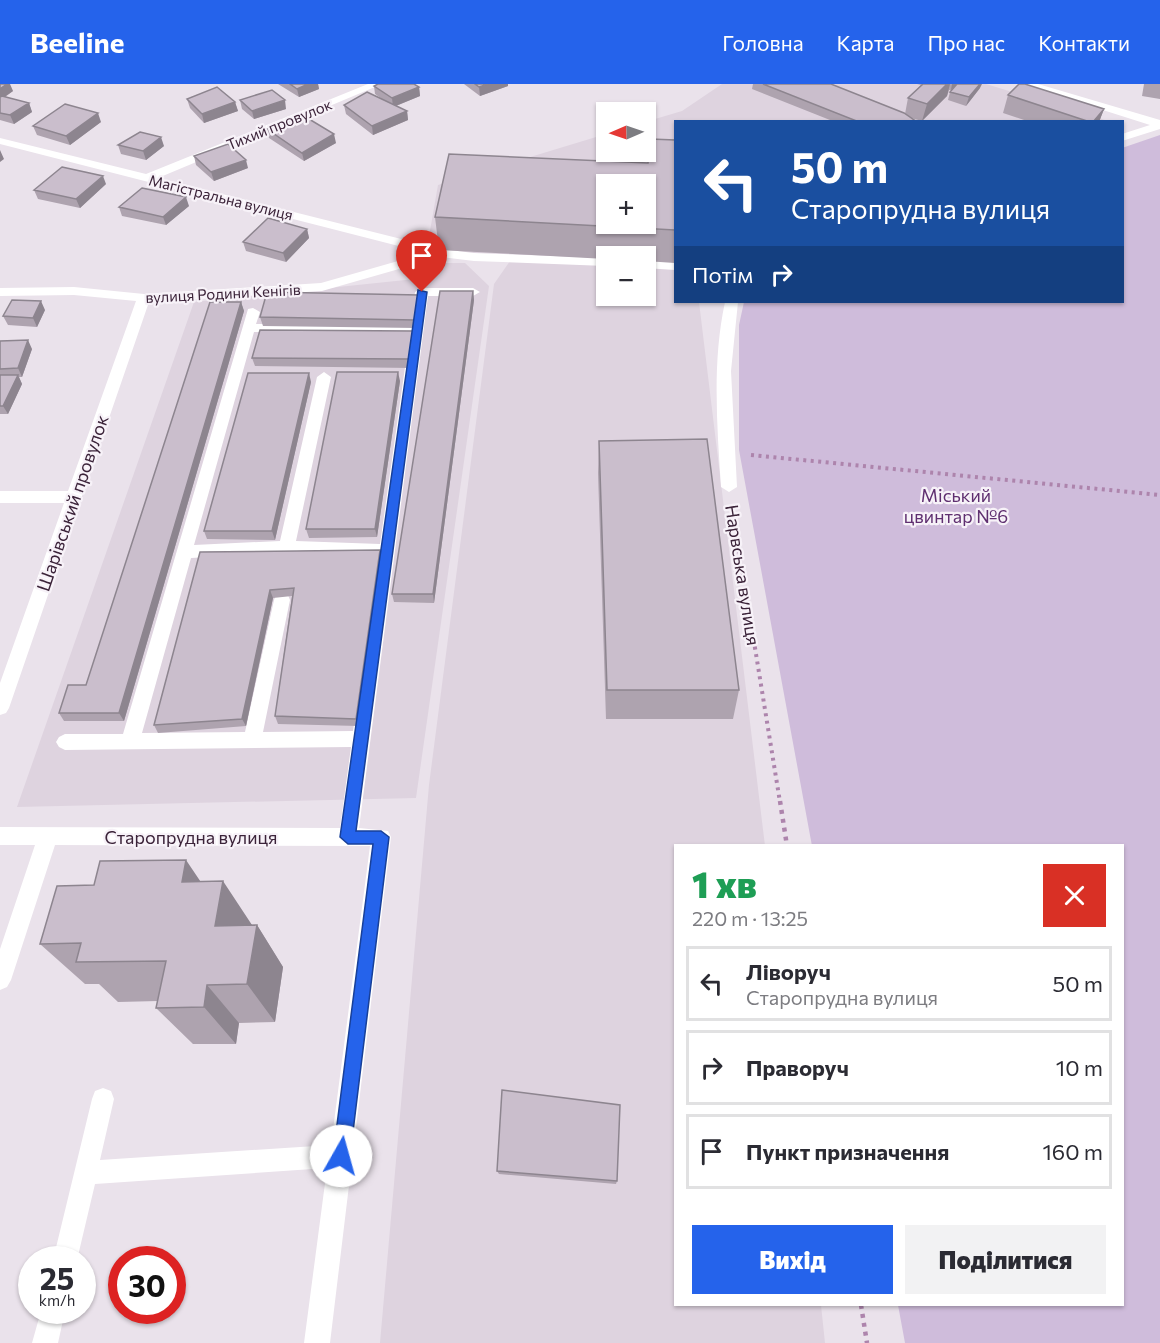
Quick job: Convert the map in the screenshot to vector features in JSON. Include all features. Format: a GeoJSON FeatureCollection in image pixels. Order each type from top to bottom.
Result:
{"type":"FeatureCollection","features":[{"type":"Feature","properties":{"kind":"street","name":"Тихий провулок"},"geometry":{"type":"LineString","coordinates":[[147,178],[377,84]]}},
{"type":"Feature","properties":{"kind":"street"},"geometry":{"type":"LineString","coordinates":[[1026,84],[1160,125]]}},
{"type":"Feature","properties":{"kind":"street"},"geometry":{"type":"LineString","coordinates":[[1124,137],[1160,125]]}},
{"type":"Feature","properties":{"kind":"street","name":"Магістральна вулиця"},"geometry":{"type":"LineString","coordinates":[[0,141],[441,253],[474,257],[596,262]]}},
{"type":"Feature","properties":{"kind":"street","name":"вулиця Родини Кенігів"},"geometry":{"type":"LineString","coordinates":[[0,292],[74,291],[144,298],[322,287],[441,253]]}},
{"type":"Feature","properties":{"kind":"street"},"geometry":{"type":"LineString","coordinates":[[656,265],[674,266]]}},
{"type":"Feature","properties":{"kind":"street"},"geometry":{"type":"LineString","coordinates":[[348,837],[422,292],[473,292]]}},
{"type":"Feature","properties":{"kind":"street","name":"Шарівський провулок"},"geometry":{"type":"LineString","coordinates":[[0,708],[144,298]]}},
{"type":"Feature","properties":{"kind":"street","name":"Нарвська вулиця"},"geometry":{"type":"LineString","coordinates":[[729,487],[723,411],[727,324],[731,303]]}},
{"type":"Feature","properties":{"kind":"street"},"geometry":{"type":"LineString","coordinates":[[130,742],[253,312]]}},
{"type":"Feature","properties":{"kind":"street"},"geometry":{"type":"LineString","coordinates":[[248,328],[417,328]]}},
{"type":"Feature","properties":{"kind":"street"},"geometry":{"type":"LineString","coordinates":[[287,547],[324,377]]}},
{"type":"Feature","properties":{"kind":"street"},"geometry":{"type":"LineString","coordinates":[[0,497],[74,497]]}},
{"type":"Feature","properties":{"kind":"street"},"geometry":{"type":"LineString","coordinates":[[184,552],[287,547],[387,550]]}},
{"type":"Feature","properties":{"kind":"street"},"geometry":{"type":"LineString","coordinates":[[252,740],[282,600]]}},
{"type":"Feature","properties":{"kind":"street"},"geometry":{"type":"LineString","coordinates":[[65,742],[361,740]]}},
{"type":"Feature","properties":{"kind":"street","name":"Старопрудна вулиця"},"geometry":{"type":"LineString","coordinates":[[0,836],[381,837],[341,1156]]}},
{"type":"Feature","properties":{"kind":"street"},"geometry":{"type":"LineString","coordinates":[[0,980],[48,836]]}},
{"type":"Feature","properties":{"kind":"street"},"geometry":{"type":"LineString","coordinates":[[68,1246],[103,1099]]}},
{"type":"Feature","properties":{"kind":"street"},"geometry":{"type":"LineString","coordinates":[[85,1173],[341,1156],[317,1343]]}},
{"type":"Feature","properties":{"kind":"street"},"geometry":{"type":"LineString","coordinates":[[45,1343],[49,1324]]}},
{"type":"Feature","properties":{"kind":"path"},"geometry":{"type":"LineString","coordinates":[[726,453],[1160,495]]}},
{"type":"Feature","properties":{"kind":"path","name":"Нарвська вулиця"},"geometry":{"type":"LineString","coordinates":[[729,487],[787,844]]}},
{"type":"Feature","properties":{"kind":"path"},"geometry":{"type":"LineString","coordinates":[[861,1306],[867,1343]]}},
{"type":"Feature","properties":{"kind":"shaded area"},"geometry":{"type":"Polygon","coordinates":[[[722,84],[986,84],[1105,120],[674,120],[674,303],[699,303],[765,844],[674,844],[674,1306],[821,1306],[825,1343],[380,1343],[429,785],[494,284],[510,261],[427,248],[438,185],[596,137],[596,162],[656,162],[656,119],[682,111],[722,84]]]}},
{"type":"Feature","properties":{"kind":"shaded area"},"geometry":{"type":"Polygon","coordinates":[[[418,263],[465,263],[489,286],[416,798],[17,807],[194,302],[415,279],[418,263]]]}},
{"type":"Feature","properties":{"kind":"green space","name":"Міський цвинтар №6"},"geometry":{"type":"Polygon","coordinates":[[[1160,135],[1160,1343],[905,1343],[898,1306],[1124,1306],[1124,844],[812,844],[739,450],[739,325],[744,303],[1124,303],[1124,147],[1160,135]]]}},
{"type":"Feature","properties":{"kind":"building"},"geometry":{"type":"Polygon","coordinates":[[[290,84],[308,84],[297,89],[290,84]]]}},
{"type":"Feature","properties":{"kind":"building"},"geometry":{"type":"Polygon","coordinates":[[[414,84],[419,87],[392,98],[374,86],[414,84]]]}},
{"type":"Feature","properties":{"kind":"building"},"geometry":{"type":"Polygon","coordinates":[[[763,84],[831,84],[904,113],[914,120],[854,120],[763,84]]]}},
{"type":"Feature","properties":{"kind":"building"},"geometry":{"type":"Polygon","coordinates":[[[923,84],[947,84],[927,104],[908,98],[923,84]]]}},
{"type":"Feature","properties":{"kind":"building"},"geometry":{"type":"Polygon","coordinates":[[[957,84],[980,84],[969,97],[950,92],[957,84]]]}},
{"type":"Feature","properties":{"kind":"building"},"geometry":{"type":"Polygon","coordinates":[[[1019,84],[1025,84],[1104,109],[1095,120],[1084,120],[1008,95],[1019,84]]]}},
{"type":"Feature","properties":{"kind":"building"},"geometry":{"type":"Polygon","coordinates":[[[217,87],[235,102],[202,114],[187,99],[217,87]]]}},
{"type":"Feature","properties":{"kind":"building"},"geometry":{"type":"Polygon","coordinates":[[[272,90],[285,100],[252,111],[240,100],[272,90]]]}},
{"type":"Feature","properties":{"kind":"building"},"geometry":{"type":"Polygon","coordinates":[[[367,92],[407,111],[372,126],[344,105],[367,92]]]}},
{"type":"Feature","properties":{"kind":"building"},"geometry":{"type":"Polygon","coordinates":[[[0,97],[29,103],[10,115],[0,113],[0,97]]]}},
{"type":"Feature","properties":{"kind":"building"},"geometry":{"type":"Polygon","coordinates":[[[65,104],[98,113],[66,136],[33,126],[65,104]]]}},
{"type":"Feature","properties":{"kind":"building"},"geometry":{"type":"Polygon","coordinates":[[[304,116],[334,134],[302,153],[267,129],[304,116]]]}},
{"type":"Feature","properties":{"kind":"building"},"geometry":{"type":"Polygon","coordinates":[[[140,132],[161,137],[143,151],[118,145],[140,132]]]}},
{"type":"Feature","properties":{"kind":"building"},"geometry":{"type":"Polygon","coordinates":[[[656,139],[674,140],[674,230],[656,229],[656,174],[596,174],[596,226],[435,217],[449,154],[648,163],[656,162],[656,139]]]}},
{"type":"Feature","properties":{"kind":"building"},"geometry":{"type":"Polygon","coordinates":[[[228,144],[246,160],[211,172],[194,156],[228,144]]]}},
{"type":"Feature","properties":{"kind":"building"},"geometry":{"type":"Polygon","coordinates":[[[62,167],[103,176],[76,199],[34,190],[62,167]]]}},
{"type":"Feature","properties":{"kind":"building"},"geometry":{"type":"Polygon","coordinates":[[[142,188],[186,197],[163,217],[119,207],[142,188]]]}},
{"type":"Feature","properties":{"kind":"building"},"geometry":{"type":"Polygon","coordinates":[[[268,218],[307,229],[283,253],[243,242],[268,218]]]}},
{"type":"Feature","properties":{"kind":"building"},"geometry":{"type":"Polygon","coordinates":[[[440,291],[473,291],[433,594],[392,594],[440,291]]]}},
{"type":"Feature","properties":{"kind":"building"},"geometry":{"type":"Polygon","coordinates":[[[267,292],[419,295],[415,320],[260,317],[267,292]]]}},
{"type":"Feature","properties":{"kind":"building"},"geometry":{"type":"Polygon","coordinates":[[[12,300],[41,301],[33,318],[3,316],[12,300]]]}},
{"type":"Feature","properties":{"kind":"building"},"geometry":{"type":"Polygon","coordinates":[[[210,302],[241,302],[119,713],[59,713],[68,685],[86,685],[210,302]]]}},
{"type":"Feature","properties":{"kind":"building"},"geometry":{"type":"Polygon","coordinates":[[[260,330],[414,331],[410,359],[252,358],[260,330]]]}},
{"type":"Feature","properties":{"kind":"building"},"geometry":{"type":"Polygon","coordinates":[[[28,340],[18,368],[0,369],[0,341],[28,340]]]}},
{"type":"Feature","properties":{"kind":"building"},"geometry":{"type":"Polygon","coordinates":[[[337,372],[398,372],[375,529],[306,529],[337,372]]]}},
{"type":"Feature","properties":{"kind":"building"},"geometry":{"type":"Polygon","coordinates":[[[248,373],[309,373],[272,531],[204,531],[248,373]]]}},
{"type":"Feature","properties":{"kind":"building"},"geometry":{"type":"Polygon","coordinates":[[[0,375],[18,375],[3,406],[0,406],[0,375]]]}},
{"type":"Feature","properties":{"kind":"building"},"geometry":{"type":"Polygon","coordinates":[[[707,439],[739,690],[607,690],[599,441],[707,439]]]}},
{"type":"Feature","properties":{"kind":"building"},"geometry":{"type":"Polygon","coordinates":[[[380,550],[356,719],[275,716],[294,588],[270,590],[242,719],[154,725],[200,552],[380,550]]]}},
{"type":"Feature","properties":{"kind":"building"},"geometry":{"type":"Polygon","coordinates":[[[186,860],[182,882],[223,881],[215,926],[257,925],[247,984],[207,985],[204,1007],[156,1008],[166,961],[76,962],[81,943],[40,944],[57,886],[94,885],[100,861],[186,860]]]}},
{"type":"Feature","properties":{"kind":"building"},"geometry":{"type":"Polygon","coordinates":[[[502,1090],[620,1105],[617,1181],[497,1171],[502,1090]]]}},
{"type":"Feature","properties":{"kind":"route"},"geometry":{"type":"LineString","coordinates":[[341,1156],[381,837],[348,837],[422,292]]}}]}
